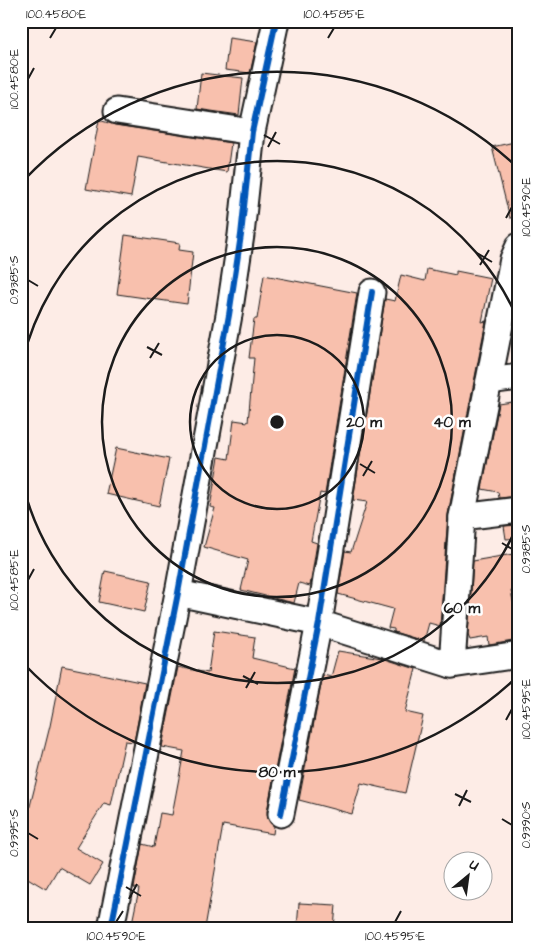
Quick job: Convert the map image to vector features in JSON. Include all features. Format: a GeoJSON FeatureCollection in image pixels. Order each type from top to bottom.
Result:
{"type":"FeatureCollection","features":[{"type":"Feature","properties":{"kind":"street"},"geometry":{"type":"LineString","coordinates":[[110,928],[178,593],[229,315],[241,235],[252,132],[276,21]]}},
{"type":"Feature","properties":{"kind":"street"},"geometry":{"type":"LineString","coordinates":[[117,111],[252,132]]}},
{"type":"Feature","properties":{"kind":"street"},"geometry":{"type":"LineString","coordinates":[[452,665],[462,517],[513,259],[519,246]]}},
{"type":"Feature","properties":{"kind":"street"},"geometry":{"type":"LineString","coordinates":[[281,814],[319,623],[372,292]]}},
{"type":"Feature","properties":{"kind":"street"},"geometry":{"type":"LineString","coordinates":[[489,381],[519,377]]}},
{"type":"Feature","properties":{"kind":"street"},"geometry":{"type":"LineString","coordinates":[[462,517],[519,510]]}},
{"type":"Feature","properties":{"kind":"street"},"geometry":{"type":"LineString","coordinates":[[178,593],[319,623],[452,665],[519,655]]}},
{"type":"Feature","properties":{"kind":"building"},"geometry":{"type":"Polygon","coordinates":[[[229,38],[257,42],[250,73],[225,70],[229,38]]]}},
{"type":"Feature","properties":{"kind":"building"},"geometry":{"type":"Polygon","coordinates":[[[201,73],[243,78],[239,115],[197,109],[201,73]]]}},
{"type":"Feature","properties":{"kind":"building"},"geometry":{"type":"Polygon","coordinates":[[[99,120],[115,125],[231,143],[227,172],[138,157],[131,197],[86,189],[99,120]]]}},
{"type":"Feature","properties":{"kind":"building"},"geometry":{"type":"Polygon","coordinates":[[[519,141],[519,217],[510,218],[492,147],[519,141]]]}},
{"type":"Feature","properties":{"kind":"building"},"geometry":{"type":"Polygon","coordinates":[[[125,235],[180,243],[179,250],[193,252],[187,304],[117,294],[125,235]]]}},
{"type":"Feature","properties":{"kind":"building"},"geometry":{"type":"Polygon","coordinates":[[[427,269],[456,275],[456,271],[491,278],[482,322],[486,321],[448,514],[440,626],[429,623],[424,641],[394,632],[394,629],[388,628],[393,609],[338,594],[345,551],[351,552],[367,502],[353,500],[385,299],[395,301],[401,275],[425,281],[427,269]]]}},
{"type":"Feature","properties":{"kind":"building"},"geometry":{"type":"Polygon","coordinates":[[[264,275],[357,293],[325,494],[320,493],[311,541],[317,543],[310,586],[299,583],[294,603],[241,590],[248,560],[204,547],[215,508],[210,507],[219,457],[229,459],[234,420],[248,422],[254,358],[249,358],[254,319],[257,319],[264,275]]]}},
{"type":"Feature","properties":{"kind":"building"},"geometry":{"type":"Polygon","coordinates":[[[519,401],[519,496],[499,498],[498,492],[482,489],[499,404],[519,401]]]}},
{"type":"Feature","properties":{"kind":"building"},"geometry":{"type":"Polygon","coordinates":[[[116,448],[169,459],[159,506],[106,494],[116,448]]]}},
{"type":"Feature","properties":{"kind":"building"},"geometry":{"type":"Polygon","coordinates":[[[519,525],[519,538],[506,539],[504,526],[519,525]]]}},
{"type":"Feature","properties":{"kind":"building"},"geometry":{"type":"Polygon","coordinates":[[[519,553],[519,589],[511,591],[519,630],[519,640],[489,645],[488,637],[470,640],[468,635],[473,561],[519,553]]]}},
{"type":"Feature","properties":{"kind":"building"},"geometry":{"type":"Polygon","coordinates":[[[105,571],[151,581],[144,612],[99,602],[105,571]]]}},
{"type":"Feature","properties":{"kind":"building"},"geometry":{"type":"Polygon","coordinates":[[[214,631],[255,637],[252,658],[295,668],[267,811],[268,819],[274,826],[273,834],[223,825],[205,928],[131,928],[139,889],[134,888],[142,844],[154,847],[160,813],[172,815],[184,751],[162,747],[178,667],[208,673],[214,631]]]}},
{"type":"Feature","properties":{"kind":"building"},"geometry":{"type":"Polygon","coordinates":[[[338,651],[382,658],[416,669],[405,712],[423,716],[405,793],[361,783],[352,814],[299,800],[323,675],[331,677],[338,651]]]}},
{"type":"Feature","properties":{"kind":"building"},"geometry":{"type":"Polygon","coordinates":[[[62,666],[145,683],[134,742],[125,741],[111,805],[104,803],[76,848],[103,864],[90,885],[59,867],[46,889],[21,874],[21,818],[26,822],[50,726],[62,666]]]}},
{"type":"Feature","properties":{"kind":"building"},"geometry":{"type":"Polygon","coordinates":[[[299,903],[336,905],[334,928],[297,928],[299,903]]]}},
{"type":"Feature","properties":{"kind":"cycle path"},"geometry":{"type":"LineString","coordinates":[[111,928],[178,593],[229,315],[241,235],[252,132],[276,21]]}},
{"type":"Feature","properties":{"kind":"cycle path"},"geometry":{"type":"LineString","coordinates":[[281,814],[319,623],[372,292]]}}]}
